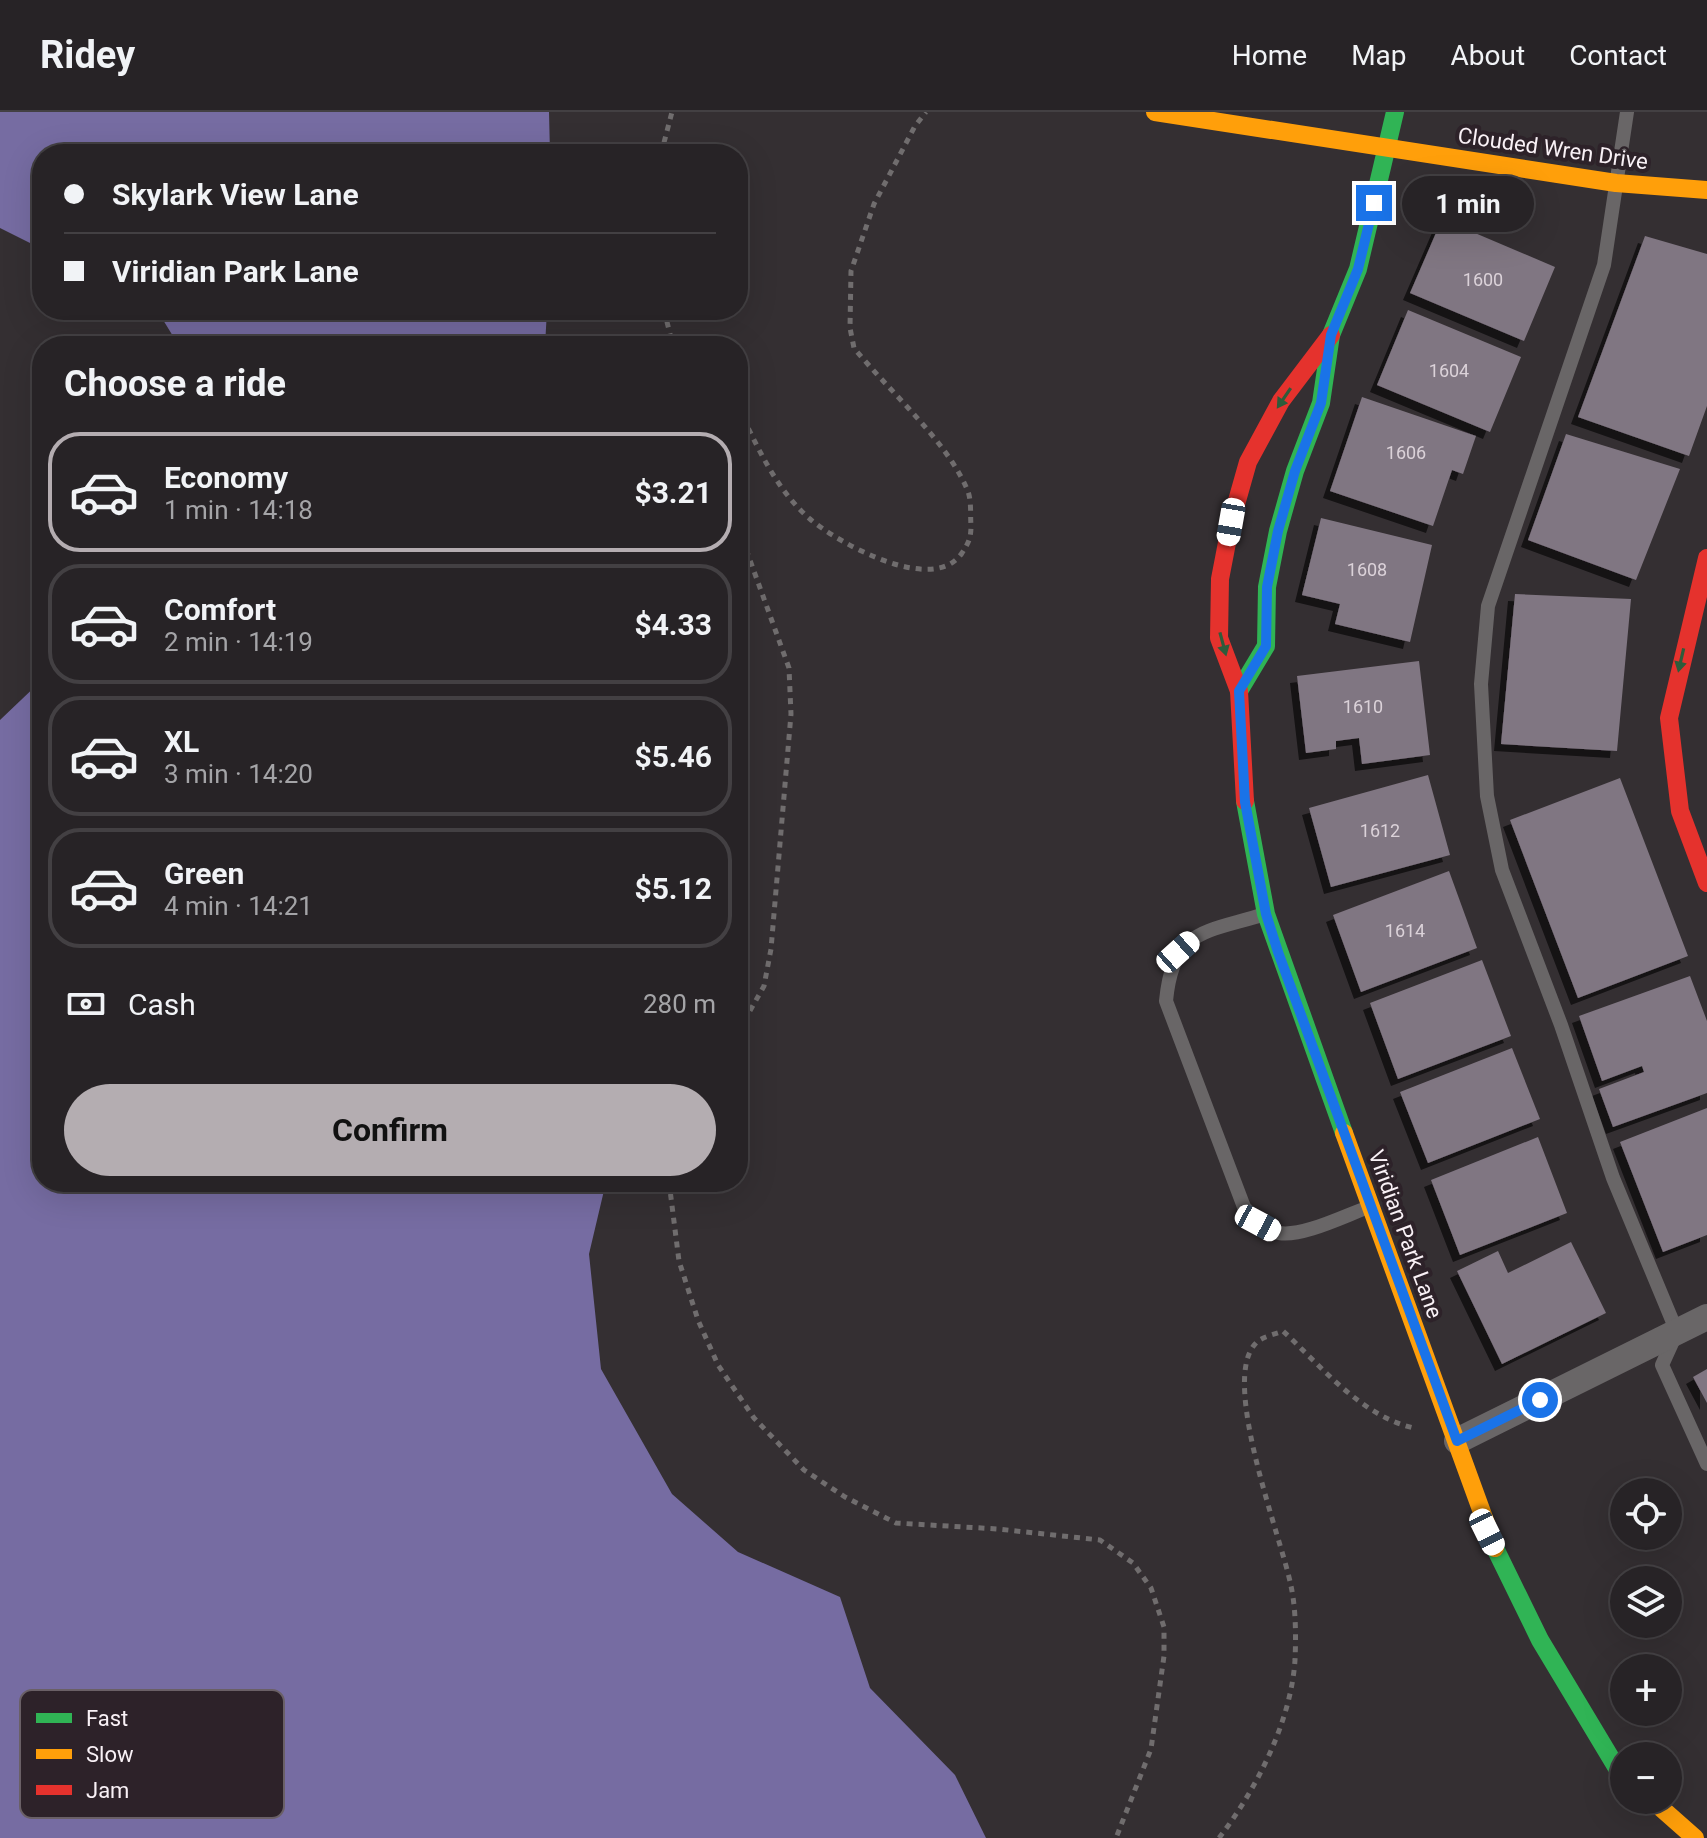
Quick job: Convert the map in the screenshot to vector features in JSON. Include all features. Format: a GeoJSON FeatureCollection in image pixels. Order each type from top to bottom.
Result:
{"type":"FeatureCollection","features":[{"type":"Feature","properties":{"kind":"street","name":"Viridian Park Lane"},"geometry":{"type":"LineString","coordinates":[[1239,691],[1266,646],[1267,587],[1278,531],[1295,471],[1321,403],[1331,335],[1358,269],[1395,112]]}},
{"type":"Feature","properties":{"kind":"street","name":"Clouded Wren Drive"},"geometry":{"type":"LineString","coordinates":[[1164,113],[1616,183],[1707,190]]}},
{"type":"Feature","properties":{"kind":"street","name":"Viridian Park Lane"},"geometry":{"type":"LineString","coordinates":[[1331,335],[1281,401],[1248,462],[1231,522],[1220,579],[1219,638],[1239,691],[1245,802],[1266,914],[1487,1532],[1540,1640],[1610,1756]]}},
{"type":"Feature","properties":{"kind":"street"},"geometry":{"type":"LineString","coordinates":[[1707,558],[1700,611],[1669,718],[1680,811],[1707,883]]}},
{"type":"Feature","properties":{"kind":"street"},"geometry":{"type":"LineString","coordinates":[[1453,1431],[1707,1317]]}},
{"type":"Feature","properties":{"kind":"street"},"geometry":{"type":"LineString","coordinates":[[1647,1814],[1654,1825]]}},
{"type":"Feature","properties":{"kind":"street"},"geometry":{"type":"LineString","coordinates":[[1668,1814],[1695,1838]]}},
{"type":"Feature","properties":{"kind":"lane"},"geometry":{"type":"LineString","coordinates":[[1627,112],[1604,265],[1488,606],[1481,684],[1487,796],[1502,870],[1561,1025],[1613,1178],[1677,1332],[1662,1365],[1707,1464]]}},
{"type":"Feature","properties":{"kind":"lane"},"geometry":{"type":"LineString","coordinates":[[1266,914],[1198,935],[1178,952],[1169,974],[1166,1001],[1244,1207],[1258,1223],[1277,1233],[1299,1232],[1370,1206]]}},
{"type":"Feature","properties":{"kind":"path"},"geometry":{"type":"LineString","coordinates":[[664,144],[672,112]]}},
{"type":"Feature","properties":{"kind":"path"},"geometry":{"type":"LineString","coordinates":[[748,428],[792,499],[811,520],[846,541],[899,567],[925,570],[958,559],[971,539],[969,493],[951,458],[854,348],[850,328],[851,271],[874,204],[915,126],[926,112]]}},
{"type":"Feature","properties":{"kind":"path"},"geometry":{"type":"LineString","coordinates":[[748,555],[789,668],[791,714],[771,949],[764,986],[748,1014]]}},
{"type":"Feature","properties":{"kind":"path"},"geometry":{"type":"LineString","coordinates":[[669,1192],[679,1261],[698,1320],[718,1365],[754,1418],[804,1470],[845,1497],[896,1523],[998,1529],[1100,1540],[1133,1563],[1151,1588],[1164,1627],[1164,1656],[1151,1749],[1116,1838]]}},
{"type":"Feature","properties":{"kind":"path"},"geometry":{"type":"LineString","coordinates":[[1219,1838],[1255,1785],[1279,1729],[1295,1662],[1292,1591],[1247,1424],[1244,1381],[1256,1343],[1283,1331],[1381,1418],[1419,1429],[1453,1431]]}},
{"type":"Feature","properties":{"kind":"shaded area"},"geometry":{"type":"Polygon","coordinates":[[[0,112],[549,112],[550,144],[32,144],[32,244],[0,228],[0,112]]]}},
{"type":"Feature","properties":{"kind":"shaded area"},"geometry":{"type":"Polygon","coordinates":[[[163,320],[546,320],[546,336],[173,336],[163,320]]]}},
{"type":"Feature","properties":{"kind":"shaded area"},"geometry":{"type":"Polygon","coordinates":[[[32,690],[32,1192],[604,1192],[589,1254],[601,1369],[672,1494],[738,1552],[840,1597],[870,1688],[955,1775],[986,1838],[0,1838],[0,720],[32,690]]]}},
{"type":"Feature","properties":{"kind":"building"},"geometry":{"type":"Polygon","coordinates":[[[1442,219],[1555,267],[1524,341],[1410,293],[1442,219]]]}},
{"type":"Feature","properties":{"kind":"building"},"geometry":{"type":"Polygon","coordinates":[[[1645,236],[1707,254],[1707,406],[1689,456],[1578,417],[1645,236]]]}},
{"type":"Feature","properties":{"kind":"building"},"geometry":{"type":"Polygon","coordinates":[[[1408,310],[1521,357],[1490,432],[1377,385],[1408,310]]]}},
{"type":"Feature","properties":{"kind":"building"},"geometry":{"type":"Polygon","coordinates":[[[1362,397],[1476,436],[1463,474],[1452,470],[1433,526],[1330,491],[1362,397]]]}},
{"type":"Feature","properties":{"kind":"building"},"geometry":{"type":"Polygon","coordinates":[[[1566,434],[1680,469],[1636,580],[1528,540],[1566,434]]]}},
{"type":"Feature","properties":{"kind":"building"},"geometry":{"type":"Polygon","coordinates":[[[1321,518],[1432,545],[1410,642],[1335,624],[1340,604],[1302,595],[1321,518]]]}},
{"type":"Feature","properties":{"kind":"building"},"geometry":{"type":"Polygon","coordinates":[[[1515,594],[1631,599],[1617,751],[1501,744],[1515,594]]]}},
{"type":"Feature","properties":{"kind":"building"},"geometry":{"type":"Polygon","coordinates":[[[1419,661],[1430,755],[1362,764],[1359,738],[1336,741],[1336,749],[1306,753],[1297,676],[1419,661]]]}},
{"type":"Feature","properties":{"kind":"building"},"geometry":{"type":"Polygon","coordinates":[[[1428,775],[1450,855],[1331,887],[1309,808],[1428,775]]]}},
{"type":"Feature","properties":{"kind":"building"},"geometry":{"type":"Polygon","coordinates":[[[1620,778],[1688,956],[1578,998],[1510,820],[1620,778]]]}},
{"type":"Feature","properties":{"kind":"building"},"geometry":{"type":"Polygon","coordinates":[[[1449,871],[1477,948],[1361,992],[1333,915],[1449,871]]]}},
{"type":"Feature","properties":{"kind":"building"},"geometry":{"type":"Polygon","coordinates":[[[1482,960],[1511,1036],[1398,1079],[1370,1003],[1482,960]]]}},
{"type":"Feature","properties":{"kind":"building"},"geometry":{"type":"Polygon","coordinates":[[[1690,976],[1707,1021],[1707,1093],[1613,1127],[1599,1089],[1644,1072],[1642,1066],[1602,1081],[1579,1016],[1690,976]]]}},
{"type":"Feature","properties":{"kind":"building"},"geometry":{"type":"Polygon","coordinates":[[[1512,1048],[1540,1119],[1428,1163],[1400,1092],[1512,1048]]]}},
{"type":"Feature","properties":{"kind":"building"},"geometry":{"type":"Polygon","coordinates":[[[1707,1108],[1707,1235],[1663,1252],[1620,1142],[1707,1108]]]}},
{"type":"Feature","properties":{"kind":"building"},"geometry":{"type":"Polygon","coordinates":[[[1538,1137],[1567,1213],[1460,1255],[1431,1180],[1538,1137]]]}},
{"type":"Feature","properties":{"kind":"building"},"geometry":{"type":"Polygon","coordinates":[[[1571,1242],[1606,1313],[1502,1364],[1457,1271],[1498,1251],[1508,1273],[1571,1242]]]}},
{"type":"Feature","properties":{"kind":"building"},"geometry":{"type":"Polygon","coordinates":[[[1707,1369],[1707,1403],[1693,1377],[1707,1369]]]}},
{"type":"Feature","properties":{"kind":"traffic: fast"},"geometry":{"type":"LineString","coordinates":[[1239,691],[1266,646],[1267,587],[1278,531],[1295,471],[1321,403],[1331,335],[1358,269],[1395,112]]}},
{"type":"Feature","properties":{"kind":"traffic: fast"},"geometry":{"type":"LineString","coordinates":[[1245,801],[1266,914],[1344,1133]]}},
{"type":"Feature","properties":{"kind":"traffic: fast"},"geometry":{"type":"LineString","coordinates":[[1495,1548],[1540,1640],[1610,1757]]}},
{"type":"Feature","properties":{"kind":"traffic: slow"},"geometry":{"type":"LineString","coordinates":[[1155,112],[1616,183],[1707,190]]}},
{"type":"Feature","properties":{"kind":"traffic: slow"},"geometry":{"type":"LineString","coordinates":[[1344,1133],[1495,1548]]}},
{"type":"Feature","properties":{"kind":"traffic: slow"},"geometry":{"type":"LineString","coordinates":[[1668,1814],[1695,1838]]}},
{"type":"Feature","properties":{"kind":"traffic: jam"},"geometry":{"type":"LineString","coordinates":[[1245,801],[1239,691],[1219,638],[1220,579],[1231,522],[1248,462],[1281,401],[1331,335]]}},
{"type":"Feature","properties":{"kind":"traffic: jam"},"geometry":{"type":"LineString","coordinates":[[1707,558],[1669,718],[1680,811],[1707,883]]}},
{"type":"Feature","properties":{"kind":"route"},"geometry":{"type":"LineString","coordinates":[[1374,203],[1358,269],[1331,335],[1321,403],[1295,471],[1278,531],[1267,587],[1266,646],[1239,691],[1245,802],[1256,870],[1278,952],[1457,1441],[1540,1400]]}}]}
